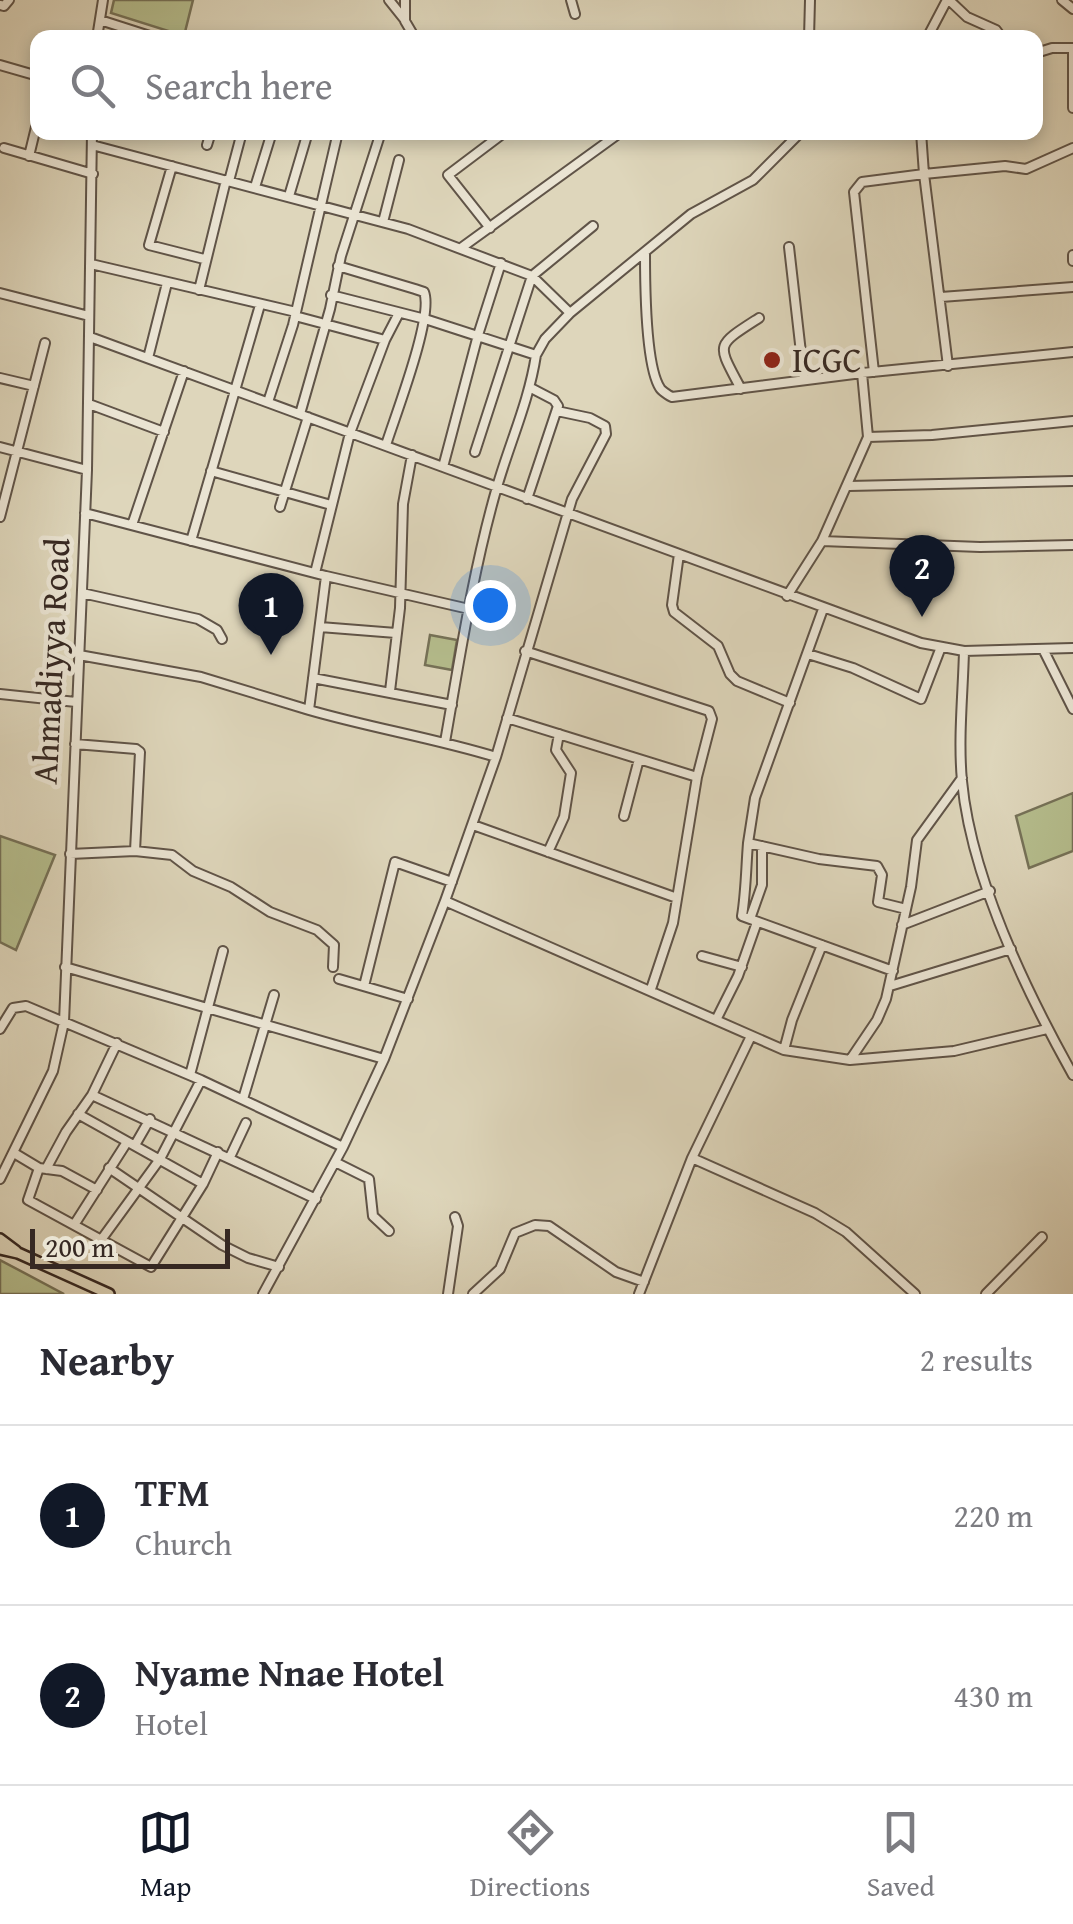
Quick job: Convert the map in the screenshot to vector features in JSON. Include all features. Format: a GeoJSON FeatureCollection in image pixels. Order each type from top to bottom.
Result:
{"type":"FeatureCollection","features":[{"type":"Feature","properties":{"kind":"main road"},"geometry":{"type":"LineString","coordinates":[[0,1239],[18,1253]]}},
{"type":"Feature","properties":{"kind":"main road"},"geometry":{"type":"LineString","coordinates":[[0,1249],[18,1253],[109,1294]]}},
{"type":"Feature","properties":{"kind":"street"},"geometry":{"type":"LineString","coordinates":[[0,5],[9,0]]}},
{"type":"Feature","properties":{"kind":"street"},"geometry":{"type":"LineString","coordinates":[[98,30],[103,0]]}},
{"type":"Feature","properties":{"kind":"street"},"geometry":{"type":"LineString","coordinates":[[389,0],[410,30]]}},
{"type":"Feature","properties":{"kind":"street"},"geometry":{"type":"LineString","coordinates":[[405,0],[405,21]]}},
{"type":"Feature","properties":{"kind":"street"},"geometry":{"type":"LineString","coordinates":[[571,0],[574,14]]}},
{"type":"Feature","properties":{"kind":"street"},"geometry":{"type":"LineString","coordinates":[[810,0],[810,30]]}},
{"type":"Feature","properties":{"kind":"street"},"geometry":{"type":"LineString","coordinates":[[931,30],[948,0],[967,18],[996,30]]}},
{"type":"Feature","properties":{"kind":"street"},"geometry":{"type":"LineString","coordinates":[[1062,0],[1073,9]]}},
{"type":"Feature","properties":{"kind":"street"},"geometry":{"type":"LineString","coordinates":[[100,20],[131,30]]}},
{"type":"Feature","properties":{"kind":"street"},"geometry":{"type":"LineString","coordinates":[[1043,51],[1073,49],[1073,108]]}},
{"type":"Feature","properties":{"kind":"street"},"geometry":{"type":"LineString","coordinates":[[0,66],[30,74]]}},
{"type":"Feature","properties":{"kind":"street"},"geometry":{"type":"LineString","coordinates":[[29,156],[33,140]]}},
{"type":"Feature","properties":{"kind":"street","name":"Ahmadiyya Road"},"geometry":{"type":"LineString","coordinates":[[0,1179],[52,1071],[64,1022],[88,470],[92,140]]}},
{"type":"Feature","properties":{"kind":"street"},"geometry":{"type":"LineString","coordinates":[[207,145],[209,140]]}},
{"type":"Feature","properties":{"kind":"street"},"geometry":{"type":"LineString","coordinates":[[199,290],[204,259],[240,140]]}},
{"type":"Feature","properties":{"kind":"street"},"geometry":{"type":"LineString","coordinates":[[255,188],[270,140]]}},
{"type":"Feature","properties":{"kind":"street"},"geometry":{"type":"LineString","coordinates":[[289,196],[306,140]]}},
{"type":"Feature","properties":{"kind":"street"},"geometry":{"type":"LineString","coordinates":[[268,402],[295,314],[336,140]]}},
{"type":"Feature","properties":{"kind":"street"},"geometry":{"type":"LineString","coordinates":[[280,507],[338,266],[378,140]]}},
{"type":"Feature","properties":{"kind":"street"},"geometry":{"type":"LineString","coordinates":[[490,228],[448,175],[494,140]]}},
{"type":"Feature","properties":{"kind":"street"},"geometry":{"type":"LineString","coordinates":[[461,248],[610,140]]}},
{"type":"Feature","properties":{"kind":"street"},"geometry":{"type":"LineString","coordinates":[[445,742],[469,609],[497,488],[532,388],[536,355],[544,338],[691,214],[753,180],[793,140]]}},
{"type":"Feature","properties":{"kind":"street"},"geometry":{"type":"LineString","coordinates":[[921,140],[948,366]]}},
{"type":"Feature","properties":{"kind":"street"},"geometry":{"type":"LineString","coordinates":[[92,145],[383,222],[461,248],[532,276],[570,313]]}},
{"type":"Feature","properties":{"kind":"street"},"geometry":{"type":"LineString","coordinates":[[4,148],[92,174]]}},
{"type":"Feature","properties":{"kind":"street"},"geometry":{"type":"LineString","coordinates":[[874,372],[854,192],[862,182],[1005,166],[1026,169],[1073,148]]}},
{"type":"Feature","properties":{"kind":"street"},"geometry":{"type":"LineString","coordinates":[[383,222],[400,160]]}},
{"type":"Feature","properties":{"kind":"street"},"geometry":{"type":"LineString","coordinates":[[172,166],[149,245],[204,259]]}},
{"type":"Feature","properties":{"kind":"street"},"geometry":{"type":"LineString","coordinates":[[475,452],[532,276],[593,226]]}},
{"type":"Feature","properties":{"kind":"street"},"geometry":{"type":"LineString","coordinates":[[790,247],[804,378]]}},
{"type":"Feature","properties":{"kind":"street"},"geometry":{"type":"LineString","coordinates":[[645,253],[654,370],[660,389],[672,397],[804,378],[1073,352]]}},
{"type":"Feature","properties":{"kind":"street"},"geometry":{"type":"LineString","coordinates":[[443,467],[501,263]]}},
{"type":"Feature","properties":{"kind":"street"},"geometry":{"type":"LineString","coordinates":[[91,264],[385,340]]}},
{"type":"Feature","properties":{"kind":"street"},"geometry":{"type":"LineString","coordinates":[[338,266],[424,292],[427,298],[386,445]]}},
{"type":"Feature","properties":{"kind":"street"},"geometry":{"type":"LineString","coordinates":[[148,358],[167,282]]}},
{"type":"Feature","properties":{"kind":"street"},"geometry":{"type":"LineString","coordinates":[[941,297],[1073,287]]}},
{"type":"Feature","properties":{"kind":"street"},"geometry":{"type":"LineString","coordinates":[[0,293],[88,316]]}},
{"type":"Feature","properties":{"kind":"street"},"geometry":{"type":"LineString","coordinates":[[331,295],[478,334],[536,355]]}},
{"type":"Feature","properties":{"kind":"street"},"geometry":{"type":"LineString","coordinates":[[191,540],[238,391],[260,305]]}},
{"type":"Feature","properties":{"kind":"street"},"geometry":{"type":"LineString","coordinates":[[315,573],[350,433],[385,340],[399,314]]}},
{"type":"Feature","properties":{"kind":"street"},"geometry":{"type":"LineString","coordinates":[[741,388],[724,360],[722,347],[758,318]]}},
{"type":"Feature","properties":{"kind":"street"},"geometry":{"type":"LineString","coordinates":[[90,336],[787,596],[941,647],[964,651],[1073,648]]}},
{"type":"Feature","properties":{"kind":"street"},"geometry":{"type":"LineString","coordinates":[[0,517],[45,343]]}},
{"type":"Feature","properties":{"kind":"street"},"geometry":{"type":"LineString","coordinates":[[132,526],[184,371]]}},
{"type":"Feature","properties":{"kind":"street"},"geometry":{"type":"LineString","coordinates":[[787,596],[822,541],[868,437],[862,373]]}},
{"type":"Feature","properties":{"kind":"street"},"geometry":{"type":"LineString","coordinates":[[0,378],[34,386]]}},
{"type":"Feature","properties":{"kind":"street"},"geometry":{"type":"LineString","coordinates":[[526,499],[557,411],[554,400],[532,388]]}},
{"type":"Feature","properties":{"kind":"street"},"geometry":{"type":"LineString","coordinates":[[89,404],[164,432]]}},
{"type":"Feature","properties":{"kind":"street"},"geometry":{"type":"LineString","coordinates":[[263,1294],[344,1146],[408,999],[496,757],[574,492],[607,430],[590,418],[557,411]]}},
{"type":"Feature","properties":{"kind":"street"},"geometry":{"type":"LineString","coordinates":[[868,437],[1073,422]]}},
{"type":"Feature","properties":{"kind":"street"},"geometry":{"type":"LineString","coordinates":[[0,447],[88,470]]}},
{"type":"Feature","properties":{"kind":"street"},"geometry":{"type":"LineString","coordinates":[[390,691],[403,504],[412,456]]}},
{"type":"Feature","properties":{"kind":"street"},"geometry":{"type":"LineString","coordinates":[[211,471],[331,505]]}},
{"type":"Feature","properties":{"kind":"street"},"geometry":{"type":"LineString","coordinates":[[848,486],[1073,480]]}},
{"type":"Feature","properties":{"kind":"street"},"geometry":{"type":"LineString","coordinates":[[85,513],[469,609]]}},
{"type":"Feature","properties":{"kind":"street"},"geometry":{"type":"LineString","coordinates":[[822,541],[980,547],[1073,545]]}},
{"type":"Feature","properties":{"kind":"street"},"geometry":{"type":"LineString","coordinates":[[679,554],[674,612],[718,646],[737,681],[790,703]]}},
{"type":"Feature","properties":{"kind":"street"},"geometry":{"type":"LineString","coordinates":[[310,710],[326,576]]}},
{"type":"Feature","properties":{"kind":"street"},"geometry":{"type":"LineString","coordinates":[[82,593],[198,619],[217,630],[222,640]]}},
{"type":"Feature","properties":{"kind":"street"},"geometry":{"type":"LineString","coordinates":[[823,608],[755,798],[742,916],[892,972]]}},
{"type":"Feature","properties":{"kind":"street"},"geometry":{"type":"LineString","coordinates":[[320,627],[396,633]]}},
{"type":"Feature","properties":{"kind":"street"},"geometry":{"type":"LineString","coordinates":[[808,654],[853,668],[921,700],[941,647]]}},
{"type":"Feature","properties":{"kind":"street"},"geometry":{"type":"LineString","coordinates":[[1044,650],[1073,709]]}},
{"type":"Feature","properties":{"kind":"street"},"geometry":{"type":"LineString","coordinates":[[525,651],[709,712],[712,719],[696,778],[673,923],[651,989]]}},
{"type":"Feature","properties":{"kind":"street"},"geometry":{"type":"LineString","coordinates":[[964,651],[962,778],[970,828],[1010,949],[1073,1075]]}},
{"type":"Feature","properties":{"kind":"street"},"geometry":{"type":"LineString","coordinates":[[79,655],[201,676],[365,726],[496,757]]}},
{"type":"Feature","properties":{"kind":"street"},"geometry":{"type":"LineString","coordinates":[[314,678],[452,705]]}},
{"type":"Feature","properties":{"kind":"street"},"geometry":{"type":"LineString","coordinates":[[0,694],[76,702]]}},
{"type":"Feature","properties":{"kind":"street"},"geometry":{"type":"LineString","coordinates":[[507,718],[696,778]]}},
{"type":"Feature","properties":{"kind":"street"},"geometry":{"type":"LineString","coordinates":[[548,852],[564,817],[571,773],[556,750],[558,734]]}},
{"type":"Feature","properties":{"kind":"street"},"geometry":{"type":"LineString","coordinates":[[74,744],[140,752],[135,851]]}},
{"type":"Feature","properties":{"kind":"street"},"geometry":{"type":"LineString","coordinates":[[624,816],[640,759]]}},
{"type":"Feature","properties":{"kind":"street"},"geometry":{"type":"LineString","coordinates":[[850,1060],[882,1010],[890,986],[917,840],[962,778]]}},
{"type":"Feature","properties":{"kind":"street"},"geometry":{"type":"LineString","coordinates":[[472,825],[677,898]]}},
{"type":"Feature","properties":{"kind":"street"},"geometry":{"type":"LineString","coordinates":[[748,843],[819,859],[877,866],[882,875],[878,902],[906,909]]}},
{"type":"Feature","properties":{"kind":"street"},"geometry":{"type":"LineString","coordinates":[[716,1020],[742,967],[762,886],[762,846]]}},
{"type":"Feature","properties":{"kind":"street"},"geometry":{"type":"LineString","coordinates":[[70,854],[135,851],[172,855],[193,871],[231,887],[270,912],[317,930],[334,945],[333,967]]}},
{"type":"Feature","properties":{"kind":"street"},"geometry":{"type":"LineString","coordinates":[[364,986],[395,862],[452,882]]}},
{"type":"Feature","properties":{"kind":"street"},"geometry":{"type":"LineString","coordinates":[[902,924],[990,891]]}},
{"type":"Feature","properties":{"kind":"street"},"geometry":{"type":"LineString","coordinates":[[446,900],[784,1050],[850,1060],[954,1050],[1048,1029]]}},
{"type":"Feature","properties":{"kind":"street"},"geometry":{"type":"LineString","coordinates":[[784,1050],[822,945]]}},
{"type":"Feature","properties":{"kind":"street"},"geometry":{"type":"LineString","coordinates":[[890,986],[1010,949]]}},
{"type":"Feature","properties":{"kind":"street"},"geometry":{"type":"LineString","coordinates":[[190,1075],[222,951]]}},
{"type":"Feature","properties":{"kind":"street"},"geometry":{"type":"LineString","coordinates":[[702,956],[742,967]]}},
{"type":"Feature","properties":{"kind":"street"},"geometry":{"type":"LineString","coordinates":[[65,966],[384,1058]]}},
{"type":"Feature","properties":{"kind":"street"},"geometry":{"type":"LineString","coordinates":[[338,979],[408,999]]}},
{"type":"Feature","properties":{"kind":"street"},"geometry":{"type":"LineString","coordinates":[[243,1099],[274,995]]}},
{"type":"Feature","properties":{"kind":"street"},"geometry":{"type":"LineString","coordinates":[[0,1030],[8,1013],[18,1006],[117,1042],[344,1146]]}},
{"type":"Feature","properties":{"kind":"street"},"geometry":{"type":"LineString","coordinates":[[639,1294],[692,1158],[751,1036]]}},
{"type":"Feature","properties":{"kind":"street"},"geometry":{"type":"LineString","coordinates":[[117,1042],[92,1095],[42,1169],[28,1199],[151,1267],[218,1152]]}},
{"type":"Feature","properties":{"kind":"street"},"geometry":{"type":"LineString","coordinates":[[101,1240],[160,1159],[201,1080]]}},
{"type":"Feature","properties":{"kind":"street"},"geometry":{"type":"LineString","coordinates":[[92,1095],[316,1198]]}},
{"type":"Feature","properties":{"kind":"street"},"geometry":{"type":"LineString","coordinates":[[78,1114],[202,1184]]}},
{"type":"Feature","properties":{"kind":"street"},"geometry":{"type":"LineString","coordinates":[[74,1225],[109,1168],[150,1119]]}},
{"type":"Feature","properties":{"kind":"street"},"geometry":{"type":"LineString","coordinates":[[230,1157],[246,1123]]}},
{"type":"Feature","properties":{"kind":"street"},"geometry":{"type":"LineString","coordinates":[[14,1153],[42,1169],[62,1172],[97,1190]]}},
{"type":"Feature","properties":{"kind":"street"},"geometry":{"type":"LineString","coordinates":[[692,1158],[815,1213],[846,1232],[915,1294]]}},
{"type":"Feature","properties":{"kind":"street"},"geometry":{"type":"LineString","coordinates":[[335,1162],[369,1179],[373,1216],[389,1231]]}},
{"type":"Feature","properties":{"kind":"street"},"geometry":{"type":"LineString","coordinates":[[109,1168],[237,1253],[279,1266]]}},
{"type":"Feature","properties":{"kind":"street"},"geometry":{"type":"LineString","coordinates":[[448,1294],[458,1226],[455,1217]]}},
{"type":"Feature","properties":{"kind":"street"},"geometry":{"type":"LineString","coordinates":[[473,1294],[495,1276],[515,1233],[542,1224],[558,1230],[616,1272],[644,1282]]}},
{"type":"Feature","properties":{"kind":"street"},"geometry":{"type":"LineString","coordinates":[[986,1294],[1042,1238]]}},
{"type":"Feature","properties":{"kind":"green space"},"geometry":{"type":"Polygon","coordinates":[[[114,0],[193,0],[186,30],[165,30],[111,13],[114,0]]]}},
{"type":"Feature","properties":{"kind":"green space"},"geometry":{"type":"Polygon","coordinates":[[[430,635],[457,640],[452,670],[425,665],[430,635]]]}},
{"type":"Feature","properties":{"kind":"green space"},"geometry":{"type":"Polygon","coordinates":[[[1073,793],[1073,851],[1029,868],[1016,816],[1073,793]]]}},
{"type":"Feature","properties":{"kind":"green space"},"geometry":{"type":"Polygon","coordinates":[[[0,836],[55,855],[16,950],[0,942],[0,836]]]}},
{"type":"Feature","properties":{"kind":"green space"},"geometry":{"type":"Polygon","coordinates":[[[0,1260],[64,1294],[0,1294],[0,1260]]]}},
{"type":"Feature","properties":{"kind":"place","name":"ICGC"},"geometry":{"type":"Point","coordinates":[772,360]}},
{"type":"Feature","properties":{"kind":"place","name":"Nyame Nnae Hotel"},"geometry":{"type":"Point","coordinates":[922,617]}},
{"type":"Feature","properties":{"kind":"place","name":"TFM"},"geometry":{"type":"Point","coordinates":[271,655]}}]}
